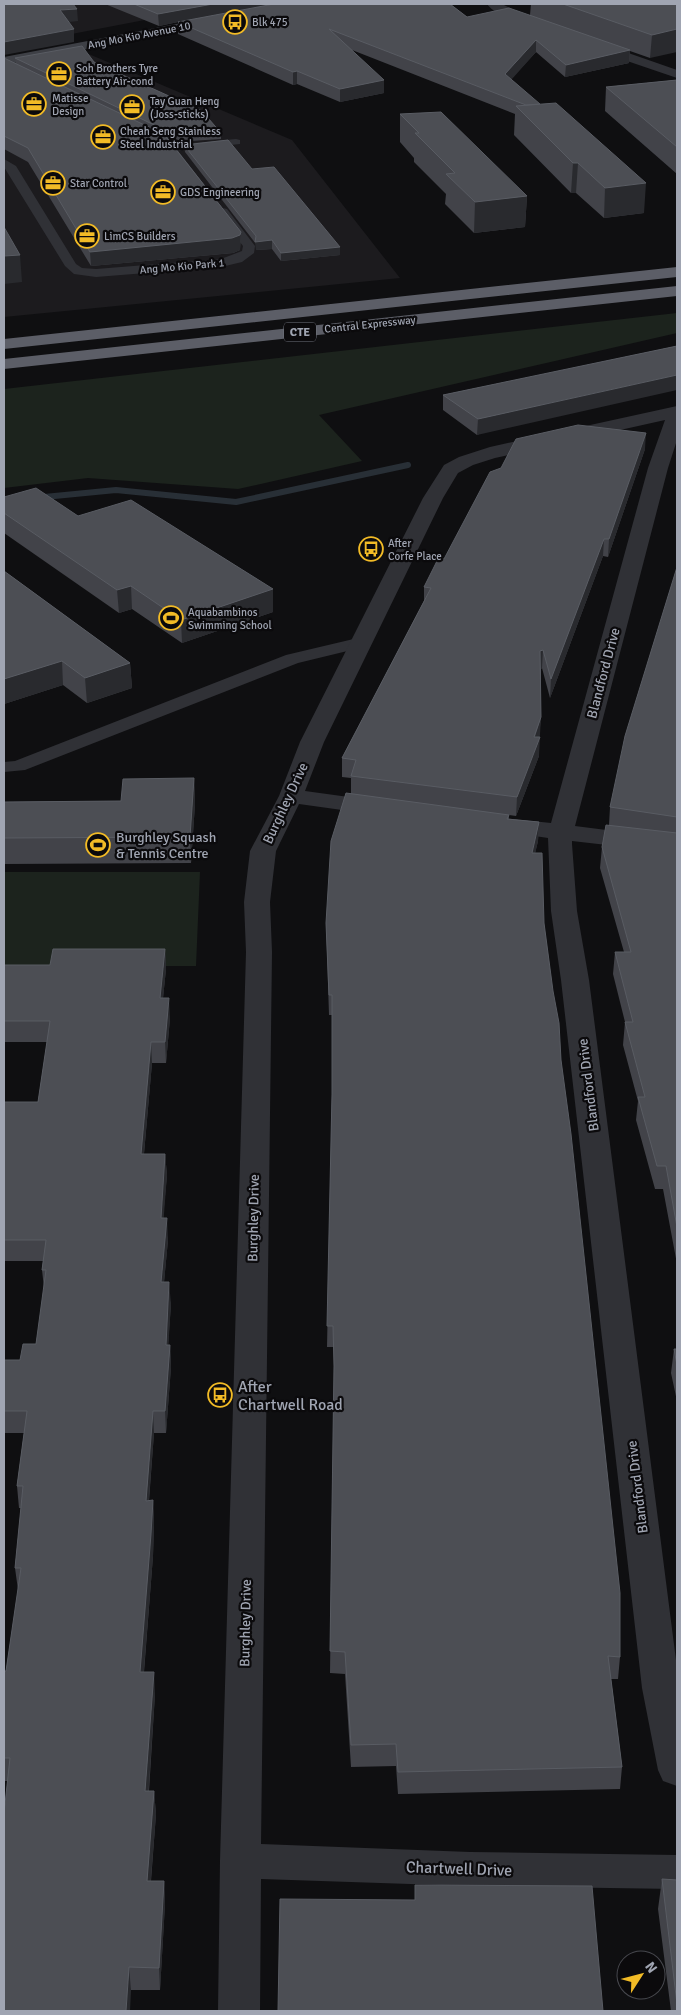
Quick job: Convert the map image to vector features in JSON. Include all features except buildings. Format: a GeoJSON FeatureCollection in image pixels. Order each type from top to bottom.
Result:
{"type":"FeatureCollection","features":[{"type":"Feature","properties":{"kind":"highway","name":"Central Expressway"},"geometry":{"type":"LineString","coordinates":[[4,344],[677,272]]}},
{"type":"Feature","properties":{"kind":"highway","name":"Central Expressway"},"geometry":{"type":"LineString","coordinates":[[4,364],[677,291]]}},
{"type":"Feature","properties":{"kind":"main road","name":"Ang Mo Kio Avenue 10"},"geometry":{"type":"LineString","coordinates":[[4,51],[224,15],[7,65]]}},
{"type":"Feature","properties":{"kind":"street"},"geometry":{"type":"LineString","coordinates":[[493,4],[516,17],[550,29]]}},
{"type":"Feature","properties":{"kind":"street"},"geometry":{"type":"LineString","coordinates":[[584,41],[677,74]]}},
{"type":"Feature","properties":{"kind":"street","name":"Burghley Drive"},"geometry":{"type":"LineString","coordinates":[[239,2011],[240,1860],[259,952],[258,902],[263,851],[291,796],[312,742],[433,498],[451,470],[466,461],[490,453],[677,413]]}},
{"type":"Feature","properties":{"kind":"street","name":"Blandford Drive"},"geometry":{"type":"LineString","coordinates":[[677,413],[658,468],[559,844],[564,911],[576,990],[661,1688],[677,1770]]}},
{"type":"Feature","properties":{"kind":"street"},"geometry":{"type":"LineString","coordinates":[[291,796],[404,812]]}},
{"type":"Feature","properties":{"kind":"street"},"geometry":{"type":"LineString","coordinates":[[481,822],[677,846]]}},
{"type":"Feature","properties":{"kind":"street","name":"Chartwell Drive"},"geometry":{"type":"LineString","coordinates":[[240,1860],[470,1869],[677,1872]]}},
{"type":"Feature","properties":{"kind":"lane"},"geometry":{"type":"LineString","coordinates":[[185,163],[168,144],[236,142]]}},
{"type":"Feature","properties":{"kind":"lane","name":"Ang Mo Kio Park 1"},"geometry":{"type":"LineString","coordinates":[[4,162],[12,168],[70,266],[79,271],[96,273],[220,263],[238,259],[248,253],[249,246],[214,201]]}},
{"type":"Feature","properties":{"kind":"lane"},"geometry":{"type":"LineString","coordinates":[[4,767],[18,766],[292,659],[362,642]]}},
{"type":"Feature","properties":{"kind":"shaded area"},"geometry":{"type":"Polygon","coordinates":[[[4,4],[228,4],[4,47],[4,4]]]}},
{"type":"Feature","properties":{"kind":"shaded area"},"geometry":{"type":"Polygon","coordinates":[[[84,52],[292,140],[400,278],[4,317],[4,68],[84,52]]]}},
{"type":"Feature","properties":{"kind":"shaded area"},"geometry":{"type":"Polygon","coordinates":[[[677,313],[677,333],[319,415],[362,461],[238,489],[88,478],[4,488],[4,389],[677,313]]]}},
{"type":"Feature","properties":{"kind":"shaded area"},"geometry":{"type":"Polygon","coordinates":[[[4,872],[200,872],[196,966],[4,966],[4,872]]]}},
{"type":"Feature","properties":{"kind":"waterway"},"geometry":{"type":"LineString","coordinates":[[34,498],[116,490],[236,502],[408,465]]}},
{"type":"Feature","properties":{"kind":"place","name":"Blk 475"},"geometry":{"type":"Point","coordinates":[235,22]}},
{"type":"Feature","properties":{"kind":"place","name":"Soh Brothers Tyre Battery Air-cond"},"geometry":{"type":"Point","coordinates":[59,74]}},
{"type":"Feature","properties":{"kind":"place","name":"Matisse Design"},"geometry":{"type":"Point","coordinates":[34,104]}},
{"type":"Feature","properties":{"kind":"place","name":"Tay Guan Heng (Joss-sticks)"},"geometry":{"type":"Point","coordinates":[132,107]}},
{"type":"Feature","properties":{"kind":"place","name":"Cheah Seng Stainless Steel Industrial"},"geometry":{"type":"Point","coordinates":[103,137]}},
{"type":"Feature","properties":{"kind":"place","name":"Star Control"},"geometry":{"type":"Point","coordinates":[53,183]}},
{"type":"Feature","properties":{"kind":"place","name":"GDS Engineering"},"geometry":{"type":"Point","coordinates":[163,192]}},
{"type":"Feature","properties":{"kind":"place","name":"LimCS Builders"},"geometry":{"type":"Point","coordinates":[87,236]}},
{"type":"Feature","properties":{"kind":"place","name":"After Corfe Place"},"geometry":{"type":"Point","coordinates":[371,549]}},
{"type":"Feature","properties":{"kind":"place","name":"Aquabambinos Swimming School"},"geometry":{"type":"Point","coordinates":[171,618]}},
{"type":"Feature","properties":{"kind":"place","name":"Burghley Squash & Tennis Centre"},"geometry":{"type":"Point","coordinates":[98,845]}},
{"type":"Feature","properties":{"kind":"place","name":"After Chartwell Road"},"geometry":{"type":"Point","coordinates":[220,1395]}}]}
